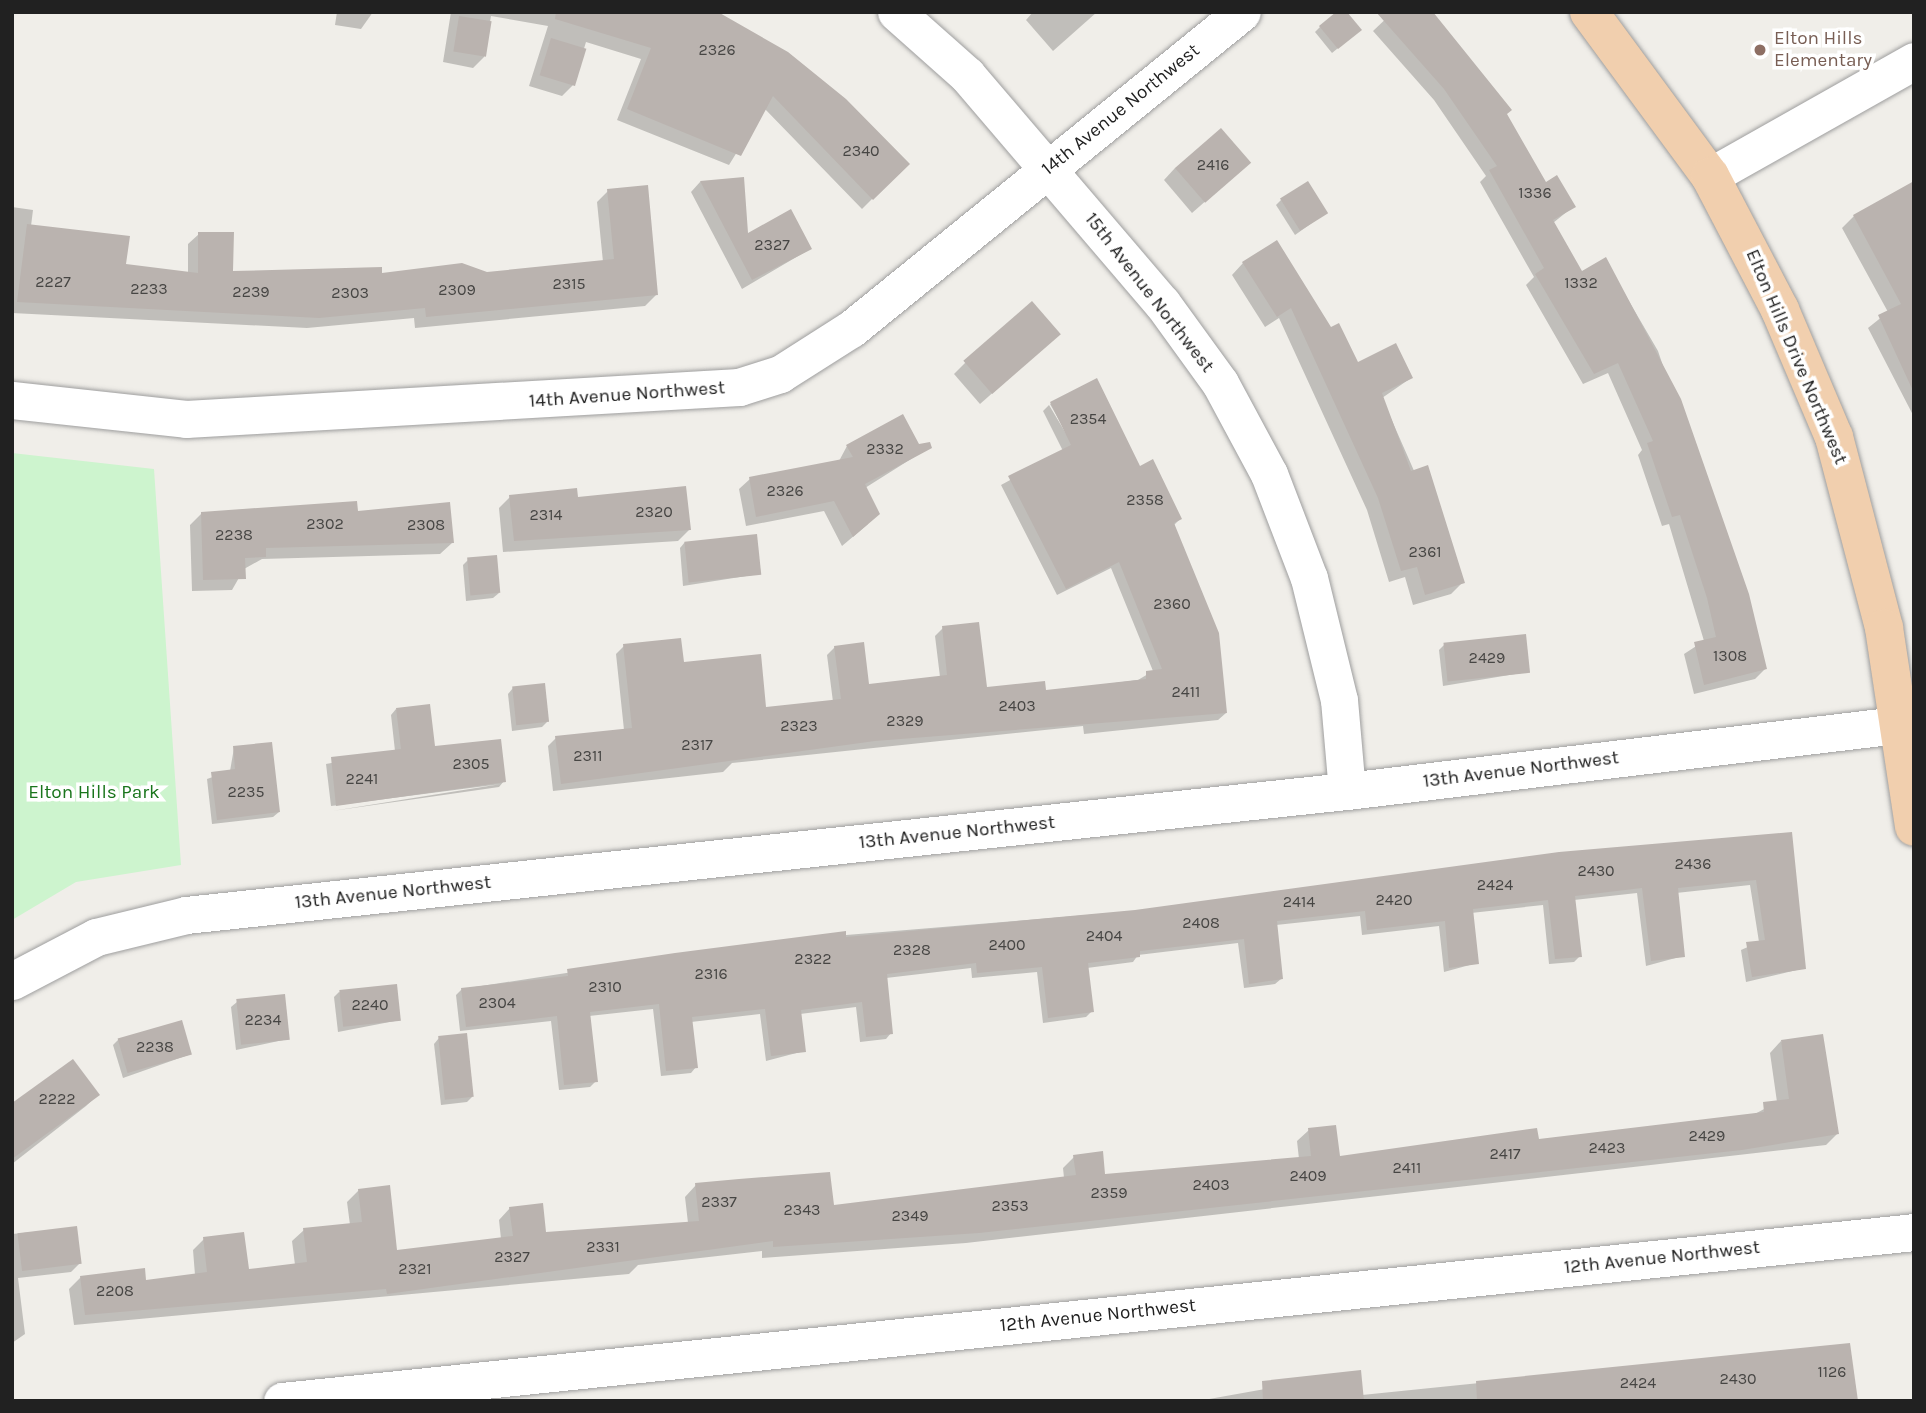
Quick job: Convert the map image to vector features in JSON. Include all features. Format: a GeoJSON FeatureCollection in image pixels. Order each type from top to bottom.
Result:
{"type":"FeatureCollection","features":[{"type":"Feature","properties":{"kind":"main road","name":"Elton Hills Drive Northwest"},"geometry":{"type":"LineString","coordinates":[[1589,12],[1710,176],[1780,310],[1834,437],[1870,561],[1908,723],[1914,827]]}},
{"type":"Feature","properties":{"kind":"street","name":"15th Avenue Northwest"},"geometry":{"type":"LineString","coordinates":[[896,12],[967,75],[1191,340],[1269,474],[1327,640],[1348,791]]}},
{"type":"Feature","properties":{"kind":"street","name":"14th Avenue Northwest"},"geometry":{"type":"LineString","coordinates":[[12,400],[186,419],[739,387],[817,353],[1242,12]]}},
{"type":"Feature","properties":{"kind":"street"},"geometry":{"type":"LineString","coordinates":[[1710,176],[1914,61]]}},
{"type":"Feature","properties":{"kind":"street","name":"13th Avenue Northwest"},"geometry":{"type":"LineString","coordinates":[[12,981],[96,937],[186,915],[1348,791],[1908,723]]}},
{"type":"Feature","properties":{"kind":"street","name":"12th Avenue Northwest"},"geometry":{"type":"LineString","coordinates":[[282,1401],[1914,1231]]}},
{"type":"Feature","properties":{"kind":"green space","name":"Elton Hills Park"},"geometry":{"type":"Polygon","coordinates":[[[12,453],[154,469],[181,865],[76,882],[12,920],[12,453]]]}},
{"type":"Feature","properties":{"kind":"building"},"geometry":{"type":"Polygon","coordinates":[[[556,12],[718,12],[788,52],[846,99],[910,164],[873,200],[773,96],[741,156],[627,109],[651,48],[555,19],[556,12]]]}},
{"type":"Feature","properties":{"kind":"building"},"geometry":{"type":"Polygon","coordinates":[[[1336,12],[1347,12],[1362,30],[1338,49],[1319,26],[1336,12]]]}},
{"type":"Feature","properties":{"kind":"building"},"geometry":{"type":"Polygon","coordinates":[[[1376,12],[1433,12],[1512,110],[1507,114],[1546,182],[1557,175],[1576,207],[1553,220],[1582,271],[1606,257],[1681,399],[1749,594],[1767,669],[1704,685],[1694,642],[1716,637],[1707,598],[1680,515],[1672,517],[1647,443],[1653,441],[1618,363],[1594,374],[1535,274],[1544,268],[1489,170],[1497,166],[1444,89],[1376,12]]]}},
{"type":"Feature","properties":{"kind":"building"},"geometry":{"type":"Polygon","coordinates":[[[459,16],[492,21],[486,57],[453,52],[459,16]]]}},
{"type":"Feature","properties":{"kind":"building"},"geometry":{"type":"Polygon","coordinates":[[[551,38],[586,49],[575,86],[540,75],[551,38]]]}},
{"type":"Feature","properties":{"kind":"building"},"geometry":{"type":"Polygon","coordinates":[[[1221,128],[1251,163],[1205,203],[1175,168],[1221,128]]]}},
{"type":"Feature","properties":{"kind":"building"},"geometry":{"type":"Polygon","coordinates":[[[744,177],[748,233],[791,209],[812,249],[752,280],[700,181],[744,177]]]}},
{"type":"Feature","properties":{"kind":"building"},"geometry":{"type":"Polygon","coordinates":[[[1308,181],[1328,213],[1300,231],[1280,198],[1308,181]]]}},
{"type":"Feature","properties":{"kind":"building"},"geometry":{"type":"Polygon","coordinates":[[[1914,181],[1914,393],[1878,315],[1901,304],[1853,215],[1914,181]]]}},
{"type":"Feature","properties":{"kind":"building"},"geometry":{"type":"Polygon","coordinates":[[[648,185],[658,295],[426,317],[425,308],[319,318],[17,302],[27,224],[130,236],[126,264],[198,273],[198,232],[234,232],[233,271],[382,267],[382,273],[462,263],[487,272],[614,259],[607,189],[648,185]]]}},
{"type":"Feature","properties":{"kind":"building"},"geometry":{"type":"Polygon","coordinates":[[[1277,240],[1331,327],[1339,323],[1358,362],[1396,343],[1413,378],[1382,393],[1411,471],[1428,465],[1465,583],[1425,595],[1417,567],[1401,571],[1378,498],[1291,308],[1277,317],[1242,262],[1277,240]]]}},
{"type":"Feature","properties":{"kind":"building"},"geometry":{"type":"Polygon","coordinates":[[[1032,301],[1061,334],[992,394],[963,361],[1032,301]]]}},
{"type":"Feature","properties":{"kind":"building"},"geometry":{"type":"Polygon","coordinates":[[[1097,378],[1140,466],[1153,459],[1182,519],[1174,523],[1219,633],[1227,713],[875,741],[561,784],[555,736],[632,728],[623,644],[681,638],[684,662],[761,654],[766,707],[841,699],[834,646],[864,642],[869,684],[947,675],[942,626],[979,622],[987,687],[1045,681],[1046,690],[1146,679],[1146,671],[1162,669],[1119,562],[1066,589],[1008,476],[1071,445],[1050,402],[1097,378]]]}},
{"type":"Feature","properties":{"kind":"building"},"geometry":{"type":"Polygon","coordinates":[[[903,414],[919,444],[930,442],[932,448],[865,484],[880,514],[853,537],[834,501],[756,517],[749,477],[853,457],[846,445],[903,414]]]}},
{"type":"Feature","properties":{"kind":"building"},"geometry":{"type":"Polygon","coordinates":[[[686,486],[691,530],[514,541],[509,495],[577,488],[578,497],[686,486]]]}},
{"type":"Feature","properties":{"kind":"building"},"geometry":{"type":"Polygon","coordinates":[[[357,501],[358,511],[450,502],[454,543],[266,548],[266,557],[245,558],[246,579],[203,580],[201,512],[357,501]]]}},
{"type":"Feature","properties":{"kind":"building"},"geometry":{"type":"Polygon","coordinates":[[[757,534],[761,575],[689,582],[684,542],[757,534]]]}},
{"type":"Feature","properties":{"kind":"building"},"geometry":{"type":"Polygon","coordinates":[[[497,555],[500,593],[470,595],[467,558],[497,555]]]}},
{"type":"Feature","properties":{"kind":"building"},"geometry":{"type":"Polygon","coordinates":[[[1526,634],[1530,673],[1448,681],[1443,643],[1526,634]]]}},
{"type":"Feature","properties":{"kind":"building"},"geometry":{"type":"Polygon","coordinates":[[[545,683],[549,722],[516,725],[512,686],[545,683]]]}},
{"type":"Feature","properties":{"kind":"building"},"geometry":{"type":"Polygon","coordinates":[[[430,704],[435,746],[501,739],[506,782],[336,806],[331,757],[401,749],[396,708],[430,704]]]}},
{"type":"Feature","properties":{"kind":"building"},"geometry":{"type":"Polygon","coordinates":[[[272,742],[280,812],[217,820],[211,772],[235,769],[233,746],[272,742]]]}},
{"type":"Feature","properties":{"kind":"building"},"geometry":{"type":"Polygon","coordinates":[[[1792,832],[1806,969],[1752,977],[1746,942],[1765,940],[1756,880],[1678,888],[1685,957],[1651,961],[1642,888],[1575,896],[1582,957],[1555,959],[1548,900],[1473,909],[1479,964],[1449,968],[1445,921],[1367,930],[1365,911],[1277,921],[1283,979],[1249,984],[1244,939],[1140,951],[1140,957],[1088,963],[1094,1012],[1048,1018],[1042,967],[977,973],[976,963],[887,974],[893,1034],[866,1037],[862,1002],[801,1010],[806,1052],[771,1056],[765,1009],[692,1017],[698,1068],[666,1071],[659,1004],[590,1012],[598,1082],[564,1085],[557,1016],[466,1027],[461,988],[568,976],[567,969],[675,953],[846,931],[846,937],[1135,910],[1559,852],[1792,832]]]}},
{"type":"Feature","properties":{"kind":"building"},"geometry":{"type":"Polygon","coordinates":[[[397,984],[401,1021],[343,1027],[339,990],[397,984]]]}},
{"type":"Feature","properties":{"kind":"building"},"geometry":{"type":"Polygon","coordinates":[[[285,994],[290,1040],[241,1045],[236,999],[285,994]]]}},
{"type":"Feature","properties":{"kind":"building"},"geometry":{"type":"Polygon","coordinates":[[[182,1020],[192,1055],[128,1073],[118,1038],[182,1020]]]}},
{"type":"Feature","properties":{"kind":"building"},"geometry":{"type":"Polygon","coordinates":[[[467,1033],[474,1097],[445,1100],[438,1036],[467,1033]]]}},
{"type":"Feature","properties":{"kind":"building"},"geometry":{"type":"Polygon","coordinates":[[[1823,1034],[1839,1134],[1742,1150],[979,1233],[773,1247],[773,1241],[387,1294],[386,1289],[85,1315],[80,1276],[145,1268],[146,1280],[207,1272],[203,1237],[244,1232],[249,1269],[307,1262],[303,1228],[362,1222],[358,1189],[390,1185],[397,1250],[513,1236],[509,1207],[543,1203],[546,1232],[699,1221],[695,1183],[830,1172],[834,1205],[1076,1175],[1073,1155],[1103,1151],[1105,1174],[1311,1156],[1308,1128],[1336,1125],[1340,1156],[1537,1128],[1539,1139],[1764,1112],[1763,1102],[1789,1099],[1781,1040],[1823,1034]]]}},
{"type":"Feature","properties":{"kind":"building"},"geometry":{"type":"Polygon","coordinates":[[[73,1059],[100,1095],[12,1159],[12,1103],[73,1059]]]}},
{"type":"Feature","properties":{"kind":"building"},"geometry":{"type":"Polygon","coordinates":[[[77,1226],[82,1264],[22,1271],[17,1233],[77,1226]]]}},
{"type":"Feature","properties":{"kind":"building"},"geometry":{"type":"Polygon","coordinates":[[[1850,1343],[1858,1401],[1477,1401],[1476,1381],[1850,1343]]]}},
{"type":"Feature","properties":{"kind":"building"},"geometry":{"type":"Polygon","coordinates":[[[1361,1370],[1364,1401],[1263,1401],[1262,1381],[1361,1370]]]}},
{"type":"Feature","properties":{"kind":"place","name":"Elton Hills Elementary"},"geometry":{"type":"Point","coordinates":[1760,50]}}]}
